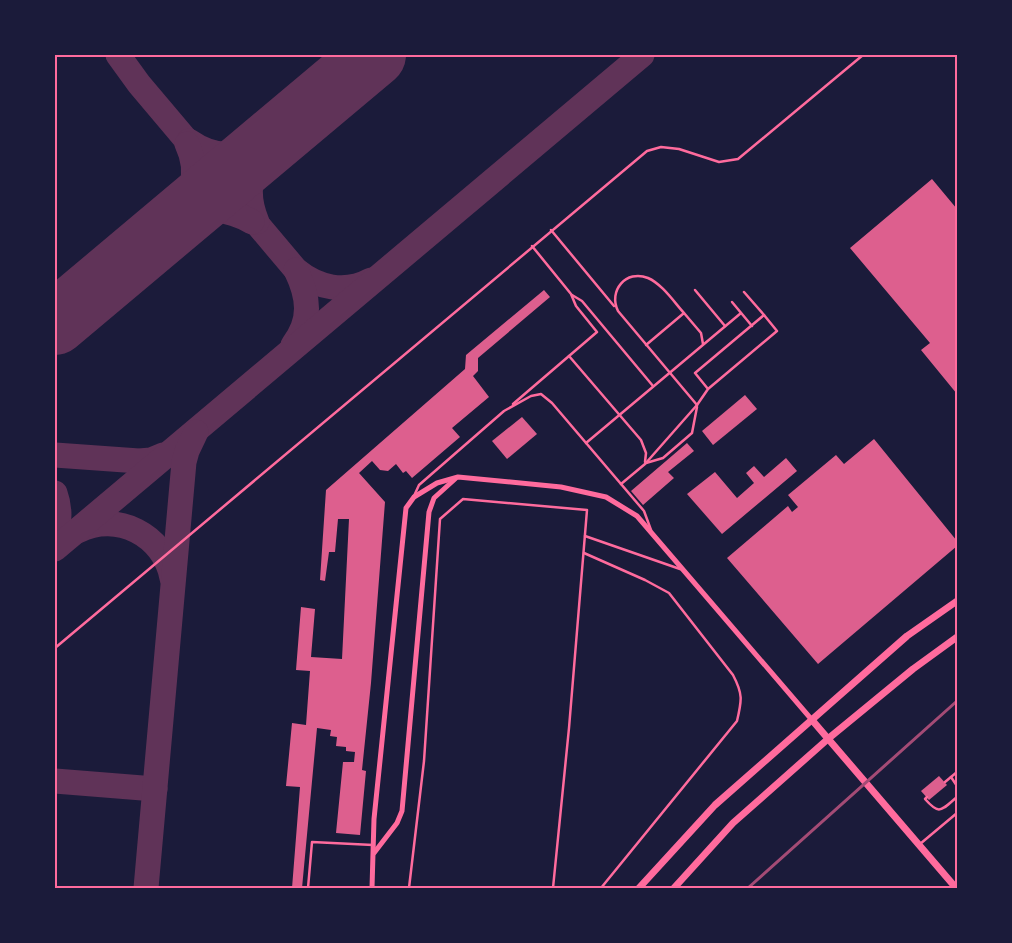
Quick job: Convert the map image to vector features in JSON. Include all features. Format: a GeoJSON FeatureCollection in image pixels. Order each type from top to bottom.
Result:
{"type":"FeatureCollection","features":[{"type":"Feature","properties":{"kind":"main road"},"geometry":{"type":"LineString","coordinates":[[639,888],[715,805],[907,636],[957,601]]}},
{"type":"Feature","properties":{"kind":"main road"},"geometry":{"type":"LineString","coordinates":[[674,888],[732,823],[829,738],[913,669],[957,636]]}},
{"type":"Feature","properties":{"kind":"main road"},"geometry":{"type":"LineString","coordinates":[[812,720],[956,888]]}},
{"type":"Feature","properties":{"kind":"street"},"geometry":{"type":"LineString","coordinates":[[374,853],[397,823],[402,811],[429,512],[434,498],[458,477]]}},
{"type":"Feature","properties":{"kind":"street"},"geometry":{"type":"LineString","coordinates":[[372,888],[374,819],[406,508],[414,496],[437,483],[458,477],[561,487],[606,497],[638,516],[812,720]]}},
{"type":"Feature","properties":{"kind":"lane"},"geometry":{"type":"LineString","coordinates":[[55,648],[647,151],[661,146],[679,149],[719,162],[738,159],[863,55]]}},
{"type":"Feature","properties":{"kind":"lane"},"geometry":{"type":"LineString","coordinates":[[551,230],[697,405]]}},
{"type":"Feature","properties":{"kind":"lane"},"geometry":{"type":"LineString","coordinates":[[414,496],[418,485],[597,332],[576,306],[571,294],[532,246]]}},
{"type":"Feature","properties":{"kind":"lane"},"geometry":{"type":"LineString","coordinates":[[618,311],[615,304],[618,287],[628,279],[637,276],[646,277],[655,282],[684,313],[701,334],[703,345]]}},
{"type":"Feature","properties":{"kind":"lane"},"geometry":{"type":"LineString","coordinates":[[695,290],[725,326]]}},
{"type":"Feature","properties":{"kind":"lane"},"geometry":{"type":"LineString","coordinates":[[621,484],[645,464],[697,405],[708,389],[778,331],[744,292]]}},
{"type":"Feature","properties":{"kind":"lane"},"geometry":{"type":"LineString","coordinates":[[571,294],[582,301],[653,386]]}},
{"type":"Feature","properties":{"kind":"lane"},"geometry":{"type":"LineString","coordinates":[[732,302],[752,326]]}},
{"type":"Feature","properties":{"kind":"lane"},"geometry":{"type":"LineString","coordinates":[[646,345],[684,313]]}},
{"type":"Feature","properties":{"kind":"lane"},"geometry":{"type":"LineString","coordinates":[[586,443],[741,313]]}},
{"type":"Feature","properties":{"kind":"lane"},"geometry":{"type":"LineString","coordinates":[[708,389],[695,373],[764,316]]}},
{"type":"Feature","properties":{"kind":"lane"},"geometry":{"type":"LineString","coordinates":[[569,356],[641,440],[646,453],[645,464]]}},
{"type":"Feature","properties":{"kind":"lane"},"geometry":{"type":"LineString","coordinates":[[504,411],[531,396],[541,394],[552,403],[644,511],[654,536]]}},
{"type":"Feature","properties":{"kind":"lane"},"geometry":{"type":"LineString","coordinates":[[645,464],[662,458],[692,433],[697,405]]}},
{"type":"Feature","properties":{"kind":"lane"},"geometry":{"type":"LineString","coordinates":[[409,888],[424,761],[440,519],[463,499],[587,510],[553,888]]}},
{"type":"Feature","properties":{"kind":"lane"},"geometry":{"type":"LineString","coordinates":[[585,536],[684,570]]}},
{"type":"Feature","properties":{"kind":"lane"},"geometry":{"type":"LineString","coordinates":[[584,553],[645,580],[669,593],[733,675],[740,687],[742,701],[737,720],[601,888]]}},
{"type":"Feature","properties":{"kind":"lane"},"geometry":{"type":"LineString","coordinates":[[945,782],[957,772]]}},
{"type":"Feature","properties":{"kind":"lane"},"geometry":{"type":"LineString","coordinates":[[951,777],[957,786]]}},
{"type":"Feature","properties":{"kind":"lane"},"geometry":{"type":"LineString","coordinates":[[926,797],[934,809],[938,810],[941,810],[957,797]]}},
{"type":"Feature","properties":{"kind":"lane"},"geometry":{"type":"LineString","coordinates":[[919,845],[957,812]]}},
{"type":"Feature","properties":{"kind":"lane"},"geometry":{"type":"LineString","coordinates":[[308,888],[312,842],[374,845]]}},
{"type":"Feature","properties":{"kind":"building"},"geometry":{"type":"Polygon","coordinates":[[[932,179],[957,209],[957,394],[921,350],[930,343],[850,248],[932,179]]]}},
{"type":"Feature","properties":{"kind":"building"},"geometry":{"type":"Polygon","coordinates":[[[544,290],[550,297],[478,358],[478,371],[473,376],[489,397],[452,428],[460,437],[412,478],[406,471],[403,473],[396,464],[388,471],[380,470],[372,461],[359,473],[385,502],[371,683],[362,770],[366,771],[360,835],[336,833],[343,762],[354,762],[355,752],[346,751],[346,747],[336,746],[337,737],[330,736],[331,730],[317,728],[302,888],[292,888],[300,787],[286,786],[292,723],[306,725],[310,671],[296,670],[301,607],[315,609],[311,657],[342,659],[349,519],[338,519],[335,552],[329,552],[325,581],[320,580],[326,490],[465,369],[466,355],[544,290]]]}},
{"type":"Feature","properties":{"kind":"building"},"geometry":{"type":"Polygon","coordinates":[[[745,395],[757,409],[713,445],[702,431],[745,395]]]}},
{"type":"Feature","properties":{"kind":"building"},"geometry":{"type":"Polygon","coordinates":[[[522,417],[537,434],[507,459],[492,441],[522,417]]]}},
{"type":"Feature","properties":{"kind":"building"},"geometry":{"type":"Polygon","coordinates":[[[874,439],[957,541],[957,546],[818,664],[727,558],[788,506],[792,512],[798,507],[788,495],[836,455],[844,464],[874,439]]]}},
{"type":"Feature","properties":{"kind":"building"},"geometry":{"type":"Polygon","coordinates":[[[687,443],[694,451],[668,472],[674,478],[643,505],[631,491],[687,443]]]}},
{"type":"Feature","properties":{"kind":"building"},"geometry":{"type":"Polygon","coordinates":[[[786,458],[797,471],[722,534],[687,494],[715,472],[737,498],[754,483],[746,473],[754,466],[764,477],[786,458]]]}},
{"type":"Feature","properties":{"kind":"building"},"geometry":{"type":"Polygon","coordinates":[[[939,776],[947,785],[929,800],[921,791],[939,776]]]}},
{"type":"Feature","properties":{"kind":"taxiway"},"geometry":{"type":"LineString","coordinates":[[118,55],[139,84],[296,270],[313,281],[332,287],[351,287],[371,280]]}},
{"type":"Feature","properties":{"kind":"taxiway"},"geometry":{"type":"LineString","coordinates":[[55,549],[642,55]]}},
{"type":"Feature","properties":{"kind":"taxiway"},"geometry":{"type":"LineString","coordinates":[[189,141],[211,152],[231,154],[251,150],[273,140]]}},
{"type":"Feature","properties":{"kind":"taxiway"},"geometry":{"type":"LineString","coordinates":[[257,222],[250,188],[255,169],[273,140]]}},
{"type":"Feature","properties":{"kind":"taxiway"},"geometry":{"type":"LineString","coordinates":[[169,227],[191,188],[194,167],[187,144]]}},
{"type":"Feature","properties":{"kind":"taxiway"},"geometry":{"type":"LineString","coordinates":[[169,227],[191,216],[210,211],[230,212],[252,222]]}},
{"type":"Feature","properties":{"kind":"taxiway"},"geometry":{"type":"LineString","coordinates":[[293,345],[299,336],[306,317],[306,299],[296,270]]}},
{"type":"Feature","properties":{"kind":"taxiway"},"geometry":{"type":"LineString","coordinates":[[146,888],[184,462],[196,432]]}},
{"type":"Feature","properties":{"kind":"taxiway"},"geometry":{"type":"LineString","coordinates":[[55,455],[139,461],[151,460],[163,455]]}},
{"type":"Feature","properties":{"kind":"taxiway"},"geometry":{"type":"LineString","coordinates":[[55,493],[59,515],[55,537]]}},
{"type":"Feature","properties":{"kind":"taxiway"},"geometry":{"type":"LineString","coordinates":[[78,531],[108,524],[123,526],[137,531],[149,539],[159,550],[167,563],[172,578]]}},
{"type":"Feature","properties":{"kind":"taxiway"},"geometry":{"type":"LineString","coordinates":[[55,781],[155,789]]}},
{"type":"Feature","properties":{"kind":"runway"},"geometry":{"type":"LineString","coordinates":[[55,323],[374,55]]}},
{"type":"Feature","properties":{"kind":"railway"},"geometry":{"type":"LineString","coordinates":[[748,888],[957,701]]}}]}
